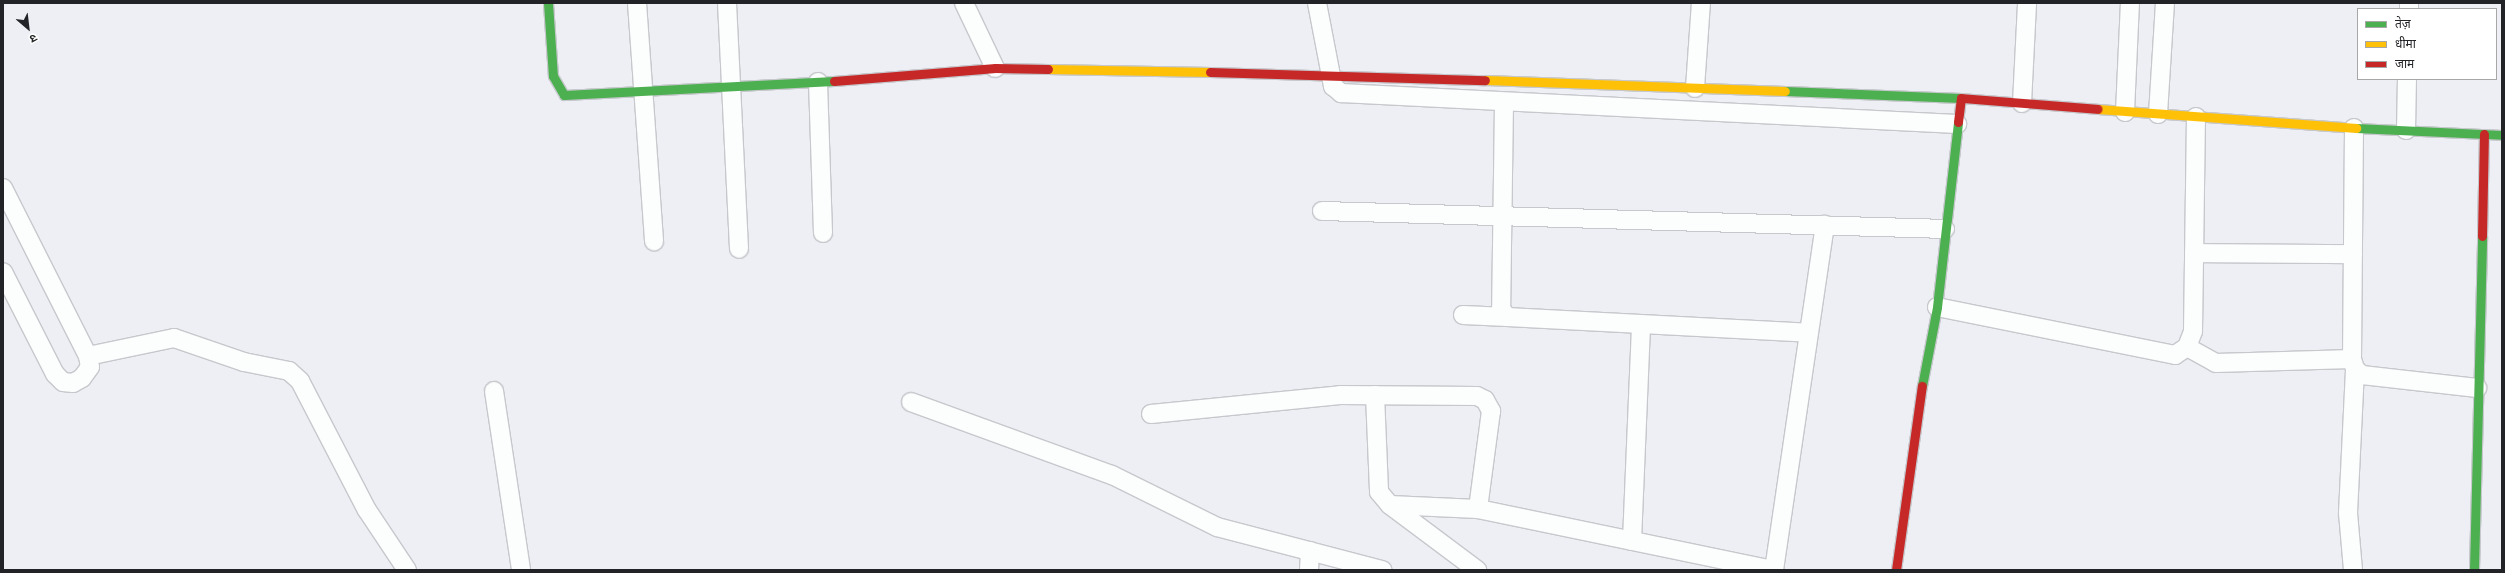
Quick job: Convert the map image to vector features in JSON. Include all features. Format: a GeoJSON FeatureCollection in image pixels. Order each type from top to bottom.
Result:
{"type":"FeatureCollection","features":[{"type":"Feature","properties":{"kind":"street"},"geometry":{"type":"LineString","coordinates":[[548,3],[553,76],[564,95],[645,94],[731,89],[995,68],[1330,74],[1962,98],[2125,112],[2354,128],[2502,135]]}},
{"type":"Feature","properties":{"kind":"street"},"geometry":{"type":"LineString","coordinates":[[637,3],[645,94],[654,242]]}},
{"type":"Feature","properties":{"kind":"street"},"geometry":{"type":"LineString","coordinates":[[727,3],[739,249]]}},
{"type":"Feature","properties":{"kind":"street"},"geometry":{"type":"LineString","coordinates":[[964,3],[995,68]]}},
{"type":"Feature","properties":{"kind":"street"},"geometry":{"type":"LineString","coordinates":[[1318,3],[1333,86],[1341,93],[1504,103],[1957,124]]}},
{"type":"Feature","properties":{"kind":"street"},"geometry":{"type":"LineString","coordinates":[[1695,88],[1701,3]]}},
{"type":"Feature","properties":{"kind":"street"},"geometry":{"type":"LineString","coordinates":[[2022,103],[2027,3]]}},
{"type":"Feature","properties":{"kind":"street"},"geometry":{"type":"LineString","coordinates":[[2125,112],[2130,3]]}},
{"type":"Feature","properties":{"kind":"street"},"geometry":{"type":"LineString","coordinates":[[2158,114],[2165,3]]}},
{"type":"Feature","properties":{"kind":"street"},"geometry":{"type":"LineString","coordinates":[[2406,130],[2407,80]]}},
{"type":"Feature","properties":{"kind":"street"},"geometry":{"type":"LineString","coordinates":[[818,82],[822,233]]}},
{"type":"Feature","properties":{"kind":"street"},"geometry":{"type":"LineString","coordinates":[[1762,114],[1765,91]]}},
{"type":"Feature","properties":{"kind":"street"},"geometry":{"type":"LineString","coordinates":[[1896,570],[1912,436],[1937,307],[1957,124],[1962,98]]}},
{"type":"Feature","properties":{"kind":"street"},"geometry":{"type":"LineString","coordinates":[[1504,103],[1501,309],[1507,317]]}},
{"type":"Feature","properties":{"kind":"street"},"geometry":{"type":"LineString","coordinates":[[1937,307],[2166,356],[2176,356],[2187,347],[2192,331],[2196,117]]}},
{"type":"Feature","properties":{"kind":"street"},"geometry":{"type":"LineString","coordinates":[[2353,570],[2348,513],[2353,364],[2354,128]]}},
{"type":"Feature","properties":{"kind":"street"},"geometry":{"type":"LineString","coordinates":[[2474,570],[2484,134]]}},
{"type":"Feature","properties":{"kind":"street"},"geometry":{"type":"LineString","coordinates":[[3,188],[88,356],[90,367],[82,378],[73,383],[63,382],[55,374],[3,272]]}},
{"type":"Feature","properties":{"kind":"street"},"geometry":{"type":"LineString","coordinates":[[1322,212],[1945,229]]}},
{"type":"Feature","properties":{"kind":"street"},"geometry":{"type":"LineString","coordinates":[[1390,505],[1478,509],[1773,570],[1825,225]]}},
{"type":"Feature","properties":{"kind":"street"},"geometry":{"type":"LineString","coordinates":[[2194,253],[2353,254]]}},
{"type":"Feature","properties":{"kind":"street"},"geometry":{"type":"LineString","coordinates":[[1463,315],[1641,326],[1809,333]]}},
{"type":"Feature","properties":{"kind":"street"},"geometry":{"type":"LineString","coordinates":[[1632,541],[1641,326]]}},
{"type":"Feature","properties":{"kind":"street"},"geometry":{"type":"LineString","coordinates":[[88,356],[174,338],[244,362],[289,371],[300,382],[367,510],[408,570]]}},
{"type":"Feature","properties":{"kind":"street"},"geometry":{"type":"LineString","coordinates":[[2187,347],[2216,363],[2353,364]]}},
{"type":"Feature","properties":{"kind":"street"},"geometry":{"type":"LineString","coordinates":[[2353,364],[2362,375],[2477,388]]}},
{"type":"Feature","properties":{"kind":"street"},"geometry":{"type":"LineString","coordinates":[[494,391],[521,570]]}},
{"type":"Feature","properties":{"kind":"street"},"geometry":{"type":"LineString","coordinates":[[1152,414],[1340,395],[1477,396],[1485,400],[1491,411],[1478,509]]}},
{"type":"Feature","properties":{"kind":"street"},"geometry":{"type":"LineString","coordinates":[[1375,395],[1377,486],[1390,505],[1478,570]]}},
{"type":"Feature","properties":{"kind":"street"},"geometry":{"type":"LineString","coordinates":[[911,402],[1112,475],[1217,527],[1382,570]]}},
{"type":"Feature","properties":{"kind":"street"},"geometry":{"type":"LineString","coordinates":[[1309,570],[1310,551]]}},
{"type":"Feature","properties":{"kind":"traffic: fast"},"geometry":{"type":"LineString","coordinates":[[548,3],[553,76],[564,95],[834,81]]}},
{"type":"Feature","properties":{"kind":"traffic: fast"},"geometry":{"type":"LineString","coordinates":[[1785,91],[1961,98]]}},
{"type":"Feature","properties":{"kind":"traffic: fast"},"geometry":{"type":"LineString","coordinates":[[1922,386],[1937,307],[1958,122]]}},
{"type":"Feature","properties":{"kind":"traffic: fast"},"geometry":{"type":"LineString","coordinates":[[2356,128],[2502,135]]}},
{"type":"Feature","properties":{"kind":"traffic: fast"},"geometry":{"type":"LineString","coordinates":[[2474,570],[2482,236]]}},
{"type":"Feature","properties":{"kind":"traffic: slow"},"geometry":{"type":"LineString","coordinates":[[1048,69],[1210,72]]}},
{"type":"Feature","properties":{"kind":"traffic: slow"},"geometry":{"type":"LineString","coordinates":[[1485,80],[1785,91]]}},
{"type":"Feature","properties":{"kind":"traffic: slow"},"geometry":{"type":"LineString","coordinates":[[2098,109],[2356,128]]}},
{"type":"Feature","properties":{"kind":"traffic: jam"},"geometry":{"type":"LineString","coordinates":[[834,81],[995,68],[1048,69]]}},
{"type":"Feature","properties":{"kind":"traffic: jam"},"geometry":{"type":"LineString","coordinates":[[1210,72],[1485,80]]}},
{"type":"Feature","properties":{"kind":"traffic: jam"},"geometry":{"type":"LineString","coordinates":[[1958,122],[1961,98],[2098,109]]}},
{"type":"Feature","properties":{"kind":"traffic: jam"},"geometry":{"type":"LineString","coordinates":[[2482,236],[2484,134]]}},
{"type":"Feature","properties":{"kind":"traffic: jam"},"geometry":{"type":"LineString","coordinates":[[1896,570],[1922,386]]}}]}
